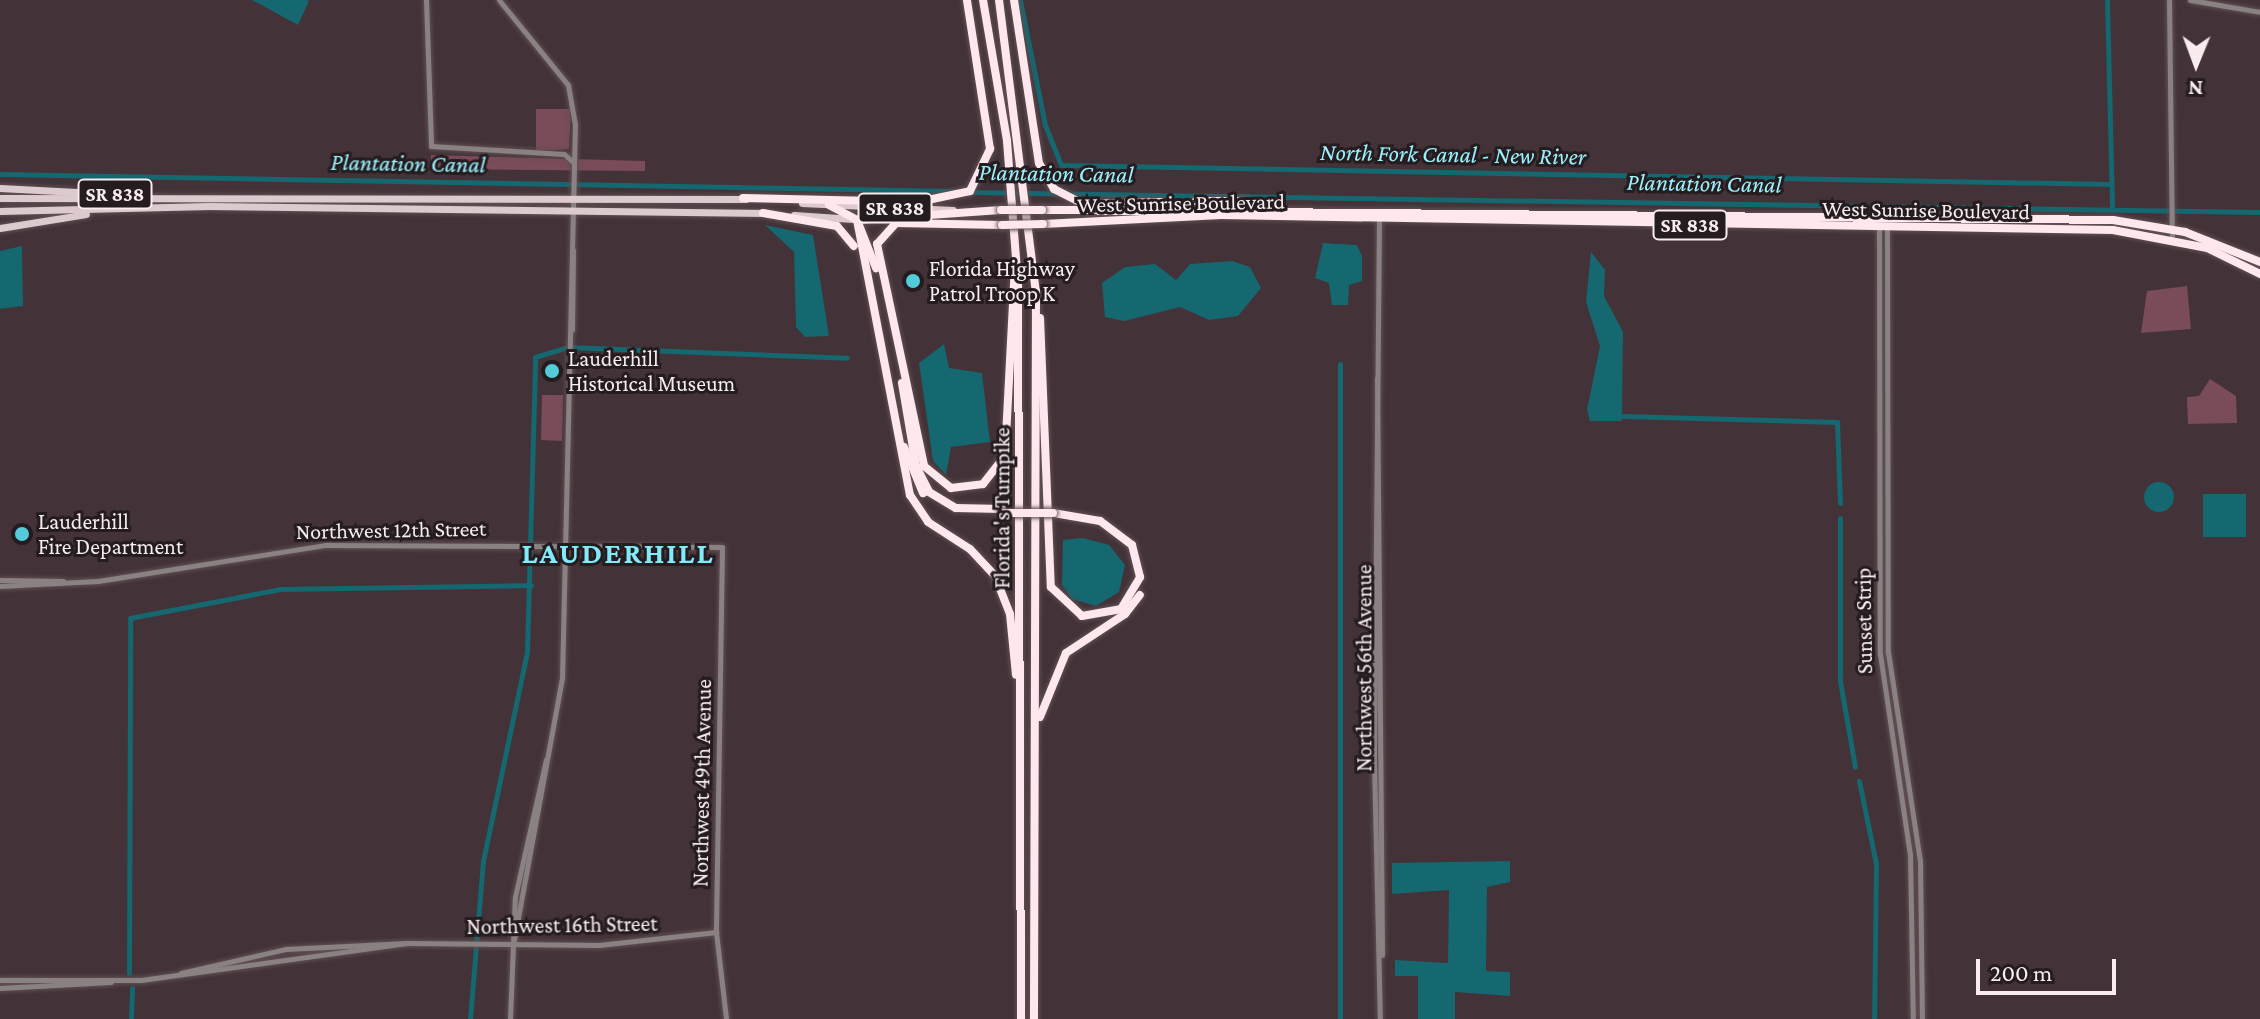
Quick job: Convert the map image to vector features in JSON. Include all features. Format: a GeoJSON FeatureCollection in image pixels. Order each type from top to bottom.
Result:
{"type":"FeatureCollection","features":[{"type":"Feature","properties":{"kind":"highway"},"geometry":{"type":"LineString","coordinates":[[743,198],[940,201],[970,191],[984,173],[989,134],[967,0]]}},
{"type":"Feature","properties":{"kind":"highway","name":"Florida's Turnpike"},"geometry":{"type":"LineString","coordinates":[[983,0],[1012,186],[1017,260],[1021,1019]]}},
{"type":"Feature","properties":{"kind":"highway","name":"Florida's Turnpike"},"geometry":{"type":"LineString","coordinates":[[999,0],[1028,185],[1036,291],[1034,1019]]}},
{"type":"Feature","properties":{"kind":"highway"},"geometry":{"type":"LineString","coordinates":[[1014,0],[1045,177],[1074,201],[1298,208]]}},
{"type":"Feature","properties":{"kind":"highway"},"geometry":{"type":"LineString","coordinates":[[829,205],[857,220],[961,210]]}},
{"type":"Feature","properties":{"kind":"highway","name":"West Sunrise Boulevard"},"geometry":{"type":"LineString","coordinates":[[961,210],[1298,208],[1513,223],[2172,233],[2260,274]]}},
{"type":"Feature","properties":{"kind":"highway"},"geometry":{"type":"LineString","coordinates":[[1513,223],[1547,212]]}},
{"type":"Feature","properties":{"kind":"highway","name":"West Sunrise Boulevard"},"geometry":{"type":"LineString","coordinates":[[896,223],[1002,225],[1221,215],[1379,216],[1547,212],[2113,220],[2172,233],[2260,264]]}},
{"type":"Feature","properties":{"kind":"highway"},"geometry":{"type":"LineString","coordinates":[[763,213],[837,226],[859,255]]}},
{"type":"Feature","properties":{"kind":"highway"},"geometry":{"type":"LineString","coordinates":[[1600,225],[1651,214]]}},
{"type":"Feature","properties":{"kind":"highway"},"geometry":{"type":"LineString","coordinates":[[1652,225],[1750,216]]}},
{"type":"Feature","properties":{"kind":"highway"},"geometry":{"type":"LineString","coordinates":[[857,220],[859,255],[895,419],[920,514],[980,557],[1004,597],[1020,709]]}},
{"type":"Feature","properties":{"kind":"highway"},"geometry":{"type":"LineString","coordinates":[[857,220],[877,269],[928,472],[959,490],[992,477],[1007,446],[1017,260]]}},
{"type":"Feature","properties":{"kind":"highway"},"geometry":{"type":"LineString","coordinates":[[877,269],[880,237],[896,223]]}},
{"type":"Feature","properties":{"kind":"highway"},"geometry":{"type":"LineString","coordinates":[[2221,255],[2260,264]]}},
{"type":"Feature","properties":{"kind":"highway"},"geometry":{"type":"LineString","coordinates":[[1036,291],[1051,587],[1082,616],[1121,609],[1140,577],[1132,545],[1100,521],[1053,510]]}},
{"type":"Feature","properties":{"kind":"highway"},"geometry":{"type":"LineString","coordinates":[[901,372],[916,466],[929,492],[956,508],[1002,511]]}},
{"type":"Feature","properties":{"kind":"highway"},"geometry":{"type":"LineString","coordinates":[[895,419],[913,476],[931,501],[957,513],[1090,512],[1123,528],[1141,553],[1145,578],[1125,614],[1060,660],[1036,737]]}},
{"type":"Feature","properties":{"kind":"main road"},"geometry":{"type":"LineString","coordinates":[[0,188],[114,194]]}},
{"type":"Feature","properties":{"kind":"main road","name":"West Sunrise Boulevard"},"geometry":{"type":"LineString","coordinates":[[0,198],[114,194],[743,198],[961,210]]}},
{"type":"Feature","properties":{"kind":"main road"},"geometry":{"type":"LineString","coordinates":[[209,206],[229,194]]}},
{"type":"Feature","properties":{"kind":"main road"},"geometry":{"type":"LineString","coordinates":[[371,207],[381,197]]}},
{"type":"Feature","properties":{"kind":"main road"},"geometry":{"type":"LineString","coordinates":[[381,207],[395,197]]}},
{"type":"Feature","properties":{"kind":"main road","name":"West Sunrise Boulevard"},"geometry":{"type":"LineString","coordinates":[[0,211],[209,206],[381,207],[763,213],[896,223]]}},
{"type":"Feature","properties":{"kind":"main road"},"geometry":{"type":"LineString","coordinates":[[0,228],[112,210]]}},
{"type":"Feature","properties":{"kind":"street"},"geometry":{"type":"LineString","coordinates":[[426,0],[431,146],[564,154],[575,146]]}},
{"type":"Feature","properties":{"kind":"street"},"geometry":{"type":"LineString","coordinates":[[499,0],[568,85],[575,146],[568,544],[562,678],[518,897],[510,1019]]}},
{"type":"Feature","properties":{"kind":"street"},"geometry":{"type":"LineString","coordinates":[[2169,0],[2172,233]]}},
{"type":"Feature","properties":{"kind":"street"},"geometry":{"type":"LineString","coordinates":[[2190,0],[2260,12]]}},
{"type":"Feature","properties":{"kind":"street"},"geometry":{"type":"LineString","coordinates":[[564,154],[574,165]]}},
{"type":"Feature","properties":{"kind":"street","name":"Northwest 56th Avenue"},"geometry":{"type":"LineString","coordinates":[[1379,216],[1377,377],[1386,861],[1380,1019]]}},
{"type":"Feature","properties":{"kind":"street","name":"Sunset Strip"},"geometry":{"type":"LineString","coordinates":[[1883,219],[1880,654],[1904,810],[1913,1019]]}},
{"type":"Feature","properties":{"kind":"street","name":"Sunset Strip"},"geometry":{"type":"LineString","coordinates":[[1883,229],[1888,652],[1913,809],[1922,1019]]}},
{"type":"Feature","properties":{"kind":"street","name":"Northwest 12th Street"},"geometry":{"type":"LineString","coordinates":[[0,583],[64,582],[326,545],[722,547]]}},
{"type":"Feature","properties":{"kind":"street","name":"Northwest 49th Avenue"},"geometry":{"type":"LineString","coordinates":[[722,547],[716,932],[726,1019]]}},
{"type":"Feature","properties":{"kind":"street"},"geometry":{"type":"LineString","coordinates":[[1904,810],[1913,809]]}},
{"type":"Feature","properties":{"kind":"street","name":"Northwest 16th Street"},"geometry":{"type":"LineString","coordinates":[[0,988],[177,976],[313,951],[408,943],[599,945],[716,932]]}},
{"type":"Feature","properties":{"kind":"street","name":"Northwest 16th Street"},"geometry":{"type":"LineString","coordinates":[[0,980],[111,982]]}},
{"type":"Feature","properties":{"kind":"shaded area"},"geometry":{"type":"Polygon","coordinates":[[[536,109],[571,109],[569,149],[536,151],[536,109]]]}},
{"type":"Feature","properties":{"kind":"shaded area"},"geometry":{"type":"Polygon","coordinates":[[[431,155],[645,161],[645,171],[431,169],[431,155]]]}},
{"type":"Feature","properties":{"kind":"shaded area"},"geometry":{"type":"Polygon","coordinates":[[[2187,286],[2191,329],[2141,333],[2147,291],[2187,286]]]}},
{"type":"Feature","properties":{"kind":"shaded area"},"geometry":{"type":"Polygon","coordinates":[[[2210,379],[2236,396],[2237,423],[2188,424],[2187,397],[2199,396],[2210,379]]]}},
{"type":"Feature","properties":{"kind":"shaded area"},"geometry":{"type":"Polygon","coordinates":[[[542,395],[563,395],[562,441],[541,440],[542,395]]]}},
{"type":"Feature","properties":{"kind":"water"},"geometry":{"type":"Polygon","coordinates":[[[252,0],[306,0],[309,1],[298,25],[252,0]]]}},
{"type":"Feature","properties":{"kind":"water"},"geometry":{"type":"Polygon","coordinates":[[[765,225],[813,235],[829,336],[805,337],[796,327],[794,252],[765,225]]]}},
{"type":"Feature","properties":{"kind":"water"},"geometry":{"type":"Polygon","coordinates":[[[1323,243],[1357,245],[1362,256],[1362,281],[1349,285],[1348,305],[1332,305],[1329,283],[1315,278],[1323,243]]]}},
{"type":"Feature","properties":{"kind":"water"},"geometry":{"type":"Polygon","coordinates":[[[22,246],[23,306],[0,309],[0,251],[22,246]]]}},
{"type":"Feature","properties":{"kind":"water"},"geometry":{"type":"Polygon","coordinates":[[[1591,252],[1605,270],[1604,296],[1623,332],[1622,421],[1590,421],[1587,410],[1600,346],[1586,302],[1591,252]]]}},
{"type":"Feature","properties":{"kind":"water"},"geometry":{"type":"Polygon","coordinates":[[[1232,261],[1250,267],[1261,288],[1238,316],[1209,320],[1180,307],[1124,321],[1105,317],[1102,283],[1125,267],[1155,264],[1176,280],[1190,264],[1232,261]]]}},
{"type":"Feature","properties":{"kind":"water"},"geometry":{"type":"Polygon","coordinates":[[[944,344],[949,368],[982,373],[990,442],[951,447],[946,475],[933,461],[919,363],[944,344]]]}},
{"type":"Feature","properties":{"kind":"water"},"geometry":{"type":"Polygon","coordinates":[[[2159,482],[2170,486],[2174,497],[2170,508],[2159,512],[2148,508],[2144,497],[2148,486],[2159,482]]]}},
{"type":"Feature","properties":{"kind":"water"},"geometry":{"type":"Polygon","coordinates":[[[2203,494],[2246,494],[2246,537],[2203,537],[2203,494]]]}},
{"type":"Feature","properties":{"kind":"water"},"geometry":{"type":"Polygon","coordinates":[[[1083,538],[1109,545],[1125,565],[1119,592],[1096,606],[1072,599],[1062,585],[1063,540],[1083,538]]]}},
{"type":"Feature","properties":{"kind":"water"},"geometry":{"type":"Polygon","coordinates":[[[1510,861],[1510,882],[1487,887],[1486,971],[1510,972],[1510,996],[1455,992],[1455,1019],[1418,1019],[1418,976],[1395,976],[1395,960],[1448,963],[1449,890],[1392,894],[1392,863],[1510,861]]]}},
{"type":"Feature","properties":{"kind":"waterway","name":"North Fork Canal - New River"},"geometry":{"type":"LineString","coordinates":[[1020,0],[1045,125],[1061,165],[2111,184]]}},
{"type":"Feature","properties":{"kind":"waterway"},"geometry":{"type":"LineString","coordinates":[[2107,0],[2112,208]]}},
{"type":"Feature","properties":{"kind":"waterway","name":"Plantation Canal"},"geometry":{"type":"LineString","coordinates":[[0,174],[955,191]]}},
{"type":"Feature","properties":{"kind":"waterway","name":"Plantation Canal"},"geometry":{"type":"LineString","coordinates":[[969,192],[2260,212]]}},
{"type":"Feature","properties":{"kind":"waterway"},"geometry":{"type":"LineString","coordinates":[[470,1019],[483,861],[527,652],[535,357],[567,347],[847,358]]}},
{"type":"Feature","properties":{"kind":"waterway"},"geometry":{"type":"LineString","coordinates":[[1340,364],[1340,1019]]}},
{"type":"Feature","properties":{"kind":"waterway"},"geometry":{"type":"LineString","coordinates":[[1623,416],[1837,422],[1840,503]]}},
{"type":"Feature","properties":{"kind":"waterway"},"geometry":{"type":"LineString","coordinates":[[1840,518],[1840,681],[1855,767]]}},
{"type":"Feature","properties":{"kind":"waterway"},"geometry":{"type":"LineString","coordinates":[[129,973],[130,618],[280,589],[531,585]]}},
{"type":"Feature","properties":{"kind":"waterway"},"geometry":{"type":"LineString","coordinates":[[1859,781],[1876,864],[1874,1019]]}},
{"type":"Feature","properties":{"kind":"waterway"},"geometry":{"type":"LineString","coordinates":[[131,1019],[132,988]]}},
{"type":"Feature","properties":{"kind":"place","name":"Florida Highway Patrol Troop K"},"geometry":{"type":"Point","coordinates":[913,281]}},
{"type":"Feature","properties":{"kind":"place","name":"Lauderhill Historical Museum"},"geometry":{"type":"Point","coordinates":[552,371]}},
{"type":"Feature","properties":{"kind":"place","name":"Lauderhill Fire Department"},"geometry":{"type":"Point","coordinates":[22,534]}},
{"type":"Feature","properties":{"kind":"district","name":"LAUDERHILL"},"geometry":{"type":"Point","coordinates":[618,553]}}]}
